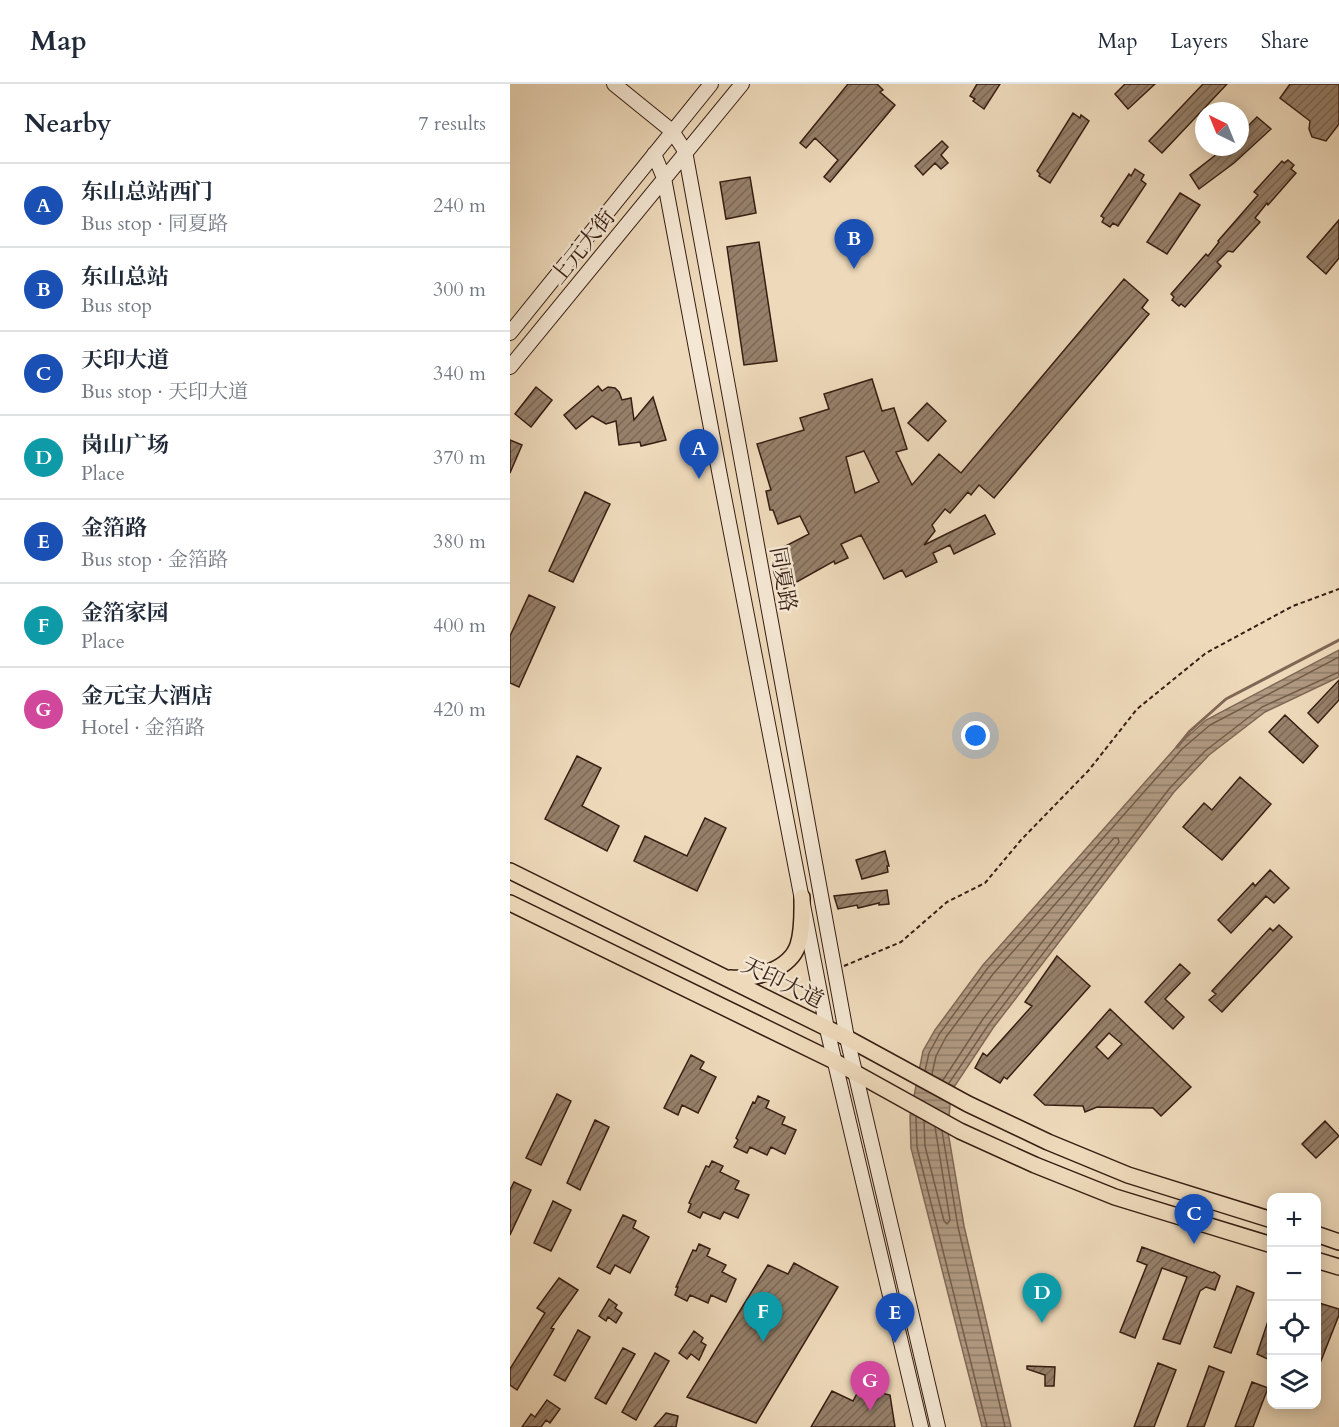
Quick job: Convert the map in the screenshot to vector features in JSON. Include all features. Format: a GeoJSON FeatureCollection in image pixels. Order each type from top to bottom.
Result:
{"type":"FeatureCollection","features":[{"type":"Feature","properties":{"kind":"main road","name":"同夏路"},"geometry":{"type":"LineString","coordinates":[[614,84],[672,131],[685,151],[847,1038],[938,1427]]}},
{"type":"Feature","properties":{"kind":"main road","name":"上元大街"},"geometry":{"type":"LineString","coordinates":[[510,333],[711,84]]}},
{"type":"Feature","properties":{"kind":"main road","name":"上元大街"},"geometry":{"type":"LineString","coordinates":[[510,367],[742,84]]}},
{"type":"Feature","properties":{"kind":"main road","name":"同夏路"},"geometry":{"type":"LineString","coordinates":[[654,154],[664,178],[827,1029],[921,1427]]}},
{"type":"Feature","properties":{"kind":"main road","name":"天印大道"},"geometry":{"type":"LineString","coordinates":[[510,871],[847,1038],[968,1104],[1048,1142],[1128,1175],[1267,1218]]}},
{"type":"Feature","properties":{"kind":"main road"},"geometry":{"type":"LineString","coordinates":[[725,978],[739,979],[756,976],[785,963],[794,954],[801,928],[802,897]]}},
{"type":"Feature","properties":{"kind":"main road"},"geometry":{"type":"LineString","coordinates":[[510,903],[834,1061],[960,1131],[1035,1165],[1115,1197],[1267,1243]]}},
{"type":"Feature","properties":{"kind":"main road"},"geometry":{"type":"LineString","coordinates":[[1321,1235],[1339,1242]]}},
{"type":"Feature","properties":{"kind":"main road"},"geometry":{"type":"LineString","coordinates":[[1321,1261],[1339,1267]]}},
{"type":"Feature","properties":{"kind":"path"},"geometry":{"type":"LineString","coordinates":[[834,970],[902,942],[947,902],[985,883],[1021,840],[1089,770],[1137,709],[1206,653],[1293,606],[1339,589]]}},
{"type":"Feature","properties":{"kind":"water"},"geometry":{"type":"Polygon","coordinates":[[[1339,650],[1339,677],[1265,712],[1209,755],[1174,792],[993,1028],[954,1087],[948,1132],[964,1226],[1011,1427],[982,1427],[911,1148],[910,1116],[923,1051],[935,1030],[983,965],[1178,745],[1206,720],[1339,650]]]}},
{"type":"Feature","properties":{"kind":"building"},"geometry":{"type":"Polygon","coordinates":[[[848,84],[877,84],[883,90],[880,92],[895,105],[830,182],[824,177],[838,160],[815,138],[806,148],[800,143],[848,84]]]}},
{"type":"Feature","properties":{"kind":"building"},"geometry":{"type":"Polygon","coordinates":[[[977,84],[1000,84],[984,109],[970,96],[977,84]]]}},
{"type":"Feature","properties":{"kind":"building"},"geometry":{"type":"Polygon","coordinates":[[[1125,84],[1155,84],[1128,109],[1115,94],[1125,84]]]}},
{"type":"Feature","properties":{"kind":"building"},"geometry":{"type":"Polygon","coordinates":[[[1203,84],[1227,84],[1210,102],[1195,102],[1195,118],[1162,153],[1149,141],[1203,84]]]}},
{"type":"Feature","properties":{"kind":"building"},"geometry":{"type":"Polygon","coordinates":[[[1290,84],[1339,84],[1339,124],[1326,141],[1312,137],[1309,129],[1310,121],[1280,98],[1290,84]]]}},
{"type":"Feature","properties":{"kind":"building"},"geometry":{"type":"Polygon","coordinates":[[[1073,113],[1089,121],[1050,183],[1039,176],[1037,171],[1073,113]]]}},
{"type":"Feature","properties":{"kind":"building"},"geometry":{"type":"Polygon","coordinates":[[[1257,117],[1271,129],[1249,149],[1249,125],[1257,117]]]}},
{"type":"Feature","properties":{"kind":"building"},"geometry":{"type":"Polygon","coordinates":[[[942,141],[948,147],[941,155],[948,163],[941,169],[935,163],[923,175],[915,166],[942,141]]]}},
{"type":"Feature","properties":{"kind":"building"},"geometry":{"type":"Polygon","coordinates":[[[1214,156],[1242,156],[1199,189],[1190,175],[1214,156]]]}},
{"type":"Feature","properties":{"kind":"building"},"geometry":{"type":"Polygon","coordinates":[[[1288,160],[1294,165],[1291,169],[1296,173],[1255,218],[1260,222],[1233,252],[1228,251],[1217,262],[1221,266],[1185,307],[1181,304],[1179,306],[1172,300],[1174,297],[1171,294],[1206,254],[1208,256],[1258,195],[1254,192],[1282,161],[1284,163],[1288,160]]]}},
{"type":"Feature","properties":{"kind":"building"},"geometry":{"type":"Polygon","coordinates":[[[1135,169],[1144,175],[1141,180],[1146,184],[1118,226],[1113,223],[1110,227],[1102,222],[1104,218],[1101,216],[1129,174],[1131,176],[1135,169]]]}},
{"type":"Feature","properties":{"kind":"building"},"geometry":{"type":"Polygon","coordinates":[[[750,177],[756,213],[726,219],[720,182],[750,177]]]}},
{"type":"Feature","properties":{"kind":"building"},"geometry":{"type":"Polygon","coordinates":[[[1180,193],[1200,205],[1167,254],[1147,242],[1180,193]]]}},
{"type":"Feature","properties":{"kind":"building"},"geometry":{"type":"Polygon","coordinates":[[[1339,220],[1339,258],[1326,274],[1307,257],[1339,220]]]}},
{"type":"Feature","properties":{"kind":"building"},"geometry":{"type":"Polygon","coordinates":[[[759,242],[777,361],[744,365],[727,247],[759,242]]]}},
{"type":"Feature","properties":{"kind":"building"},"geometry":{"type":"Polygon","coordinates":[[[1124,279],[1148,300],[1142,308],[1149,314],[994,498],[979,485],[971,495],[968,492],[950,513],[945,509],[932,525],[935,531],[924,545],[985,515],[995,534],[954,554],[950,545],[933,553],[937,562],[906,577],[902,570],[884,579],[861,535],[841,544],[848,558],[835,564],[834,561],[784,589],[778,550],[809,534],[800,516],[778,524],[773,510],[770,510],[766,491],[771,490],[757,444],[804,430],[800,418],[829,409],[824,394],[872,379],[882,411],[894,408],[907,449],[896,452],[912,485],[939,454],[961,473],[1124,279]],[[864,451],[846,457],[855,493],[879,482],[864,451]]]}},
{"type":"Feature","properties":{"kind":"building"},"geometry":{"type":"Polygon","coordinates":[[[598,386],[602,391],[608,387],[615,388],[622,400],[631,398],[634,420],[653,397],[666,440],[641,446],[640,442],[619,445],[616,421],[606,424],[592,416],[576,429],[564,415],[598,386]]]}},
{"type":"Feature","properties":{"kind":"building"},"geometry":{"type":"Polygon","coordinates":[[[536,387],[552,400],[531,427],[515,414],[536,387]]]}},
{"type":"Feature","properties":{"kind":"building"},"geometry":{"type":"Polygon","coordinates":[[[927,403],[946,421],[928,441],[908,423],[927,403]]]}},
{"type":"Feature","properties":{"kind":"building"},"geometry":{"type":"Polygon","coordinates":[[[510,440],[522,445],[510,473],[510,440]]]}},
{"type":"Feature","properties":{"kind":"building"},"geometry":{"type":"Polygon","coordinates":[[[585,492],[610,504],[573,582],[549,571],[585,492]]]}},
{"type":"Feature","properties":{"kind":"building"},"geometry":{"type":"Polygon","coordinates":[[[529,595],[555,607],[519,687],[510,683],[510,636],[529,595]]]}},
{"type":"Feature","properties":{"kind":"building"},"geometry":{"type":"Polygon","coordinates":[[[1339,680],[1339,700],[1318,723],[1308,713],[1339,680]]]}},
{"type":"Feature","properties":{"kind":"building"},"geometry":{"type":"Polygon","coordinates":[[[1285,715],[1318,746],[1303,763],[1269,732],[1285,715]]]}},
{"type":"Feature","properties":{"kind":"building"},"geometry":{"type":"Polygon","coordinates":[[[577,756],[601,768],[582,806],[619,826],[607,851],[545,819],[577,756]]]}},
{"type":"Feature","properties":{"kind":"building"},"geometry":{"type":"Polygon","coordinates":[[[1240,777],[1271,804],[1222,860],[1183,827],[1204,803],[1212,810],[1240,777]]]}},
{"type":"Feature","properties":{"kind":"building"},"geometry":{"type":"Polygon","coordinates":[[[705,818],[726,828],[697,891],[634,861],[645,836],[687,856],[705,818]]]}},
{"type":"Feature","properties":{"kind":"building"},"geometry":{"type":"Polygon","coordinates":[[[885,851],[889,866],[887,866],[888,872],[862,879],[856,860],[885,851]]]}},
{"type":"Feature","properties":{"kind":"building"},"geometry":{"type":"Polygon","coordinates":[[[1270,870],[1289,888],[1274,903],[1266,896],[1231,933],[1218,920],[1253,883],[1255,886],[1270,870]]]}},
{"type":"Feature","properties":{"kind":"building"},"geometry":{"type":"Polygon","coordinates":[[[887,890],[889,904],[879,905],[879,903],[858,908],[857,905],[838,909],[834,896],[887,890]]]}},
{"type":"Feature","properties":{"kind":"building"},"geometry":{"type":"Polygon","coordinates":[[[1279,925],[1292,937],[1222,1012],[1209,1000],[1216,994],[1212,991],[1270,928],[1273,931],[1279,925]]]}},
{"type":"Feature","properties":{"kind":"building"},"geometry":{"type":"Polygon","coordinates":[[[1057,956],[1090,986],[1007,1079],[1004,1077],[1000,1083],[975,1068],[983,1053],[987,1056],[1032,1006],[1025,1002],[1057,956]]]}},
{"type":"Feature","properties":{"kind":"building"},"geometry":{"type":"Polygon","coordinates":[[[1180,964],[1190,973],[1165,999],[1184,1017],[1173,1029],[1145,1002],[1180,964]]]}},
{"type":"Feature","properties":{"kind":"building"},"geometry":{"type":"Polygon","coordinates":[[[1110,1009],[1191,1087],[1161,1116],[1153,1108],[1097,1107],[1085,1112],[1083,1106],[1045,1105],[1034,1095],[1110,1009]],[[1109,1033],[1096,1047],[1108,1059],[1122,1044],[1109,1033]]]}},
{"type":"Feature","properties":{"kind":"building"},"geometry":{"type":"Polygon","coordinates":[[[691,1055],[704,1062],[700,1069],[716,1077],[698,1113],[682,1105],[678,1115],[664,1108],[691,1055]]]}},
{"type":"Feature","properties":{"kind":"building"},"geometry":{"type":"Polygon","coordinates":[[[557,1094],[571,1101],[541,1165],[526,1158],[557,1094]]]}},
{"type":"Feature","properties":{"kind":"building"},"geometry":{"type":"Polygon","coordinates":[[[758,1096],[769,1101],[766,1108],[785,1117],[782,1124],[796,1130],[785,1154],[771,1147],[767,1155],[750,1147],[747,1153],[734,1147],[738,1140],[736,1138],[758,1096]]]}},
{"type":"Feature","properties":{"kind":"building"},"geometry":{"type":"Polygon","coordinates":[[[595,1120],[609,1127],[580,1190],[567,1183],[595,1120]]]}},
{"type":"Feature","properties":{"kind":"building"},"geometry":{"type":"Polygon","coordinates":[[[1325,1121],[1339,1136],[1316,1158],[1302,1144],[1325,1121]]]}},
{"type":"Feature","properties":{"kind":"building"},"geometry":{"type":"Polygon","coordinates":[[[712,1161],[723,1166],[720,1172],[739,1181],[735,1189],[749,1195],[738,1218],[724,1212],[720,1219],[703,1212],[700,1218],[688,1212],[691,1204],[689,1203],[706,1166],[709,1167],[712,1161]]]}},
{"type":"Feature","properties":{"kind":"building"},"geometry":{"type":"Polygon","coordinates":[[[514,1182],[531,1190],[510,1235],[510,1190],[514,1182]]]}},
{"type":"Feature","properties":{"kind":"building"},"geometry":{"type":"Polygon","coordinates":[[[553,1201],[571,1210],[551,1251],[534,1243],[553,1201]]]}},
{"type":"Feature","properties":{"kind":"building"},"geometry":{"type":"Polygon","coordinates":[[[623,1215],[636,1221],[633,1228],[649,1237],[630,1273],[615,1265],[610,1274],[597,1267],[623,1215]]]}},
{"type":"Feature","properties":{"kind":"building"},"geometry":{"type":"Polygon","coordinates":[[[699,1244],[710,1249],[707,1256],[726,1265],[722,1272],[736,1279],[726,1302],[711,1295],[708,1303],[690,1295],[687,1301],[675,1295],[678,1287],[676,1287],[693,1250],[696,1251],[699,1244]]]}},
{"type":"Feature","properties":{"kind":"building"},"geometry":{"type":"Polygon","coordinates":[[[1142,1247],[1220,1276],[1215,1290],[1206,1287],[1200,1291],[1180,1344],[1163,1339],[1187,1277],[1162,1268],[1135,1338],[1120,1332],[1147,1265],[1137,1261],[1142,1247]]]}},
{"type":"Feature","properties":{"kind":"building"},"geometry":{"type":"Polygon","coordinates":[[[794,1263],[838,1287],[756,1423],[687,1397],[768,1265],[788,1274],[794,1263]]]}},
{"type":"Feature","properties":{"kind":"building"},"geometry":{"type":"Polygon","coordinates":[[[559,1278],[578,1290],[551,1328],[554,1329],[517,1390],[510,1385],[510,1369],[545,1313],[537,1308],[559,1278]]]}},
{"type":"Feature","properties":{"kind":"building"},"geometry":{"type":"Polygon","coordinates":[[[1237,1286],[1254,1293],[1231,1353],[1214,1347],[1237,1286]]]}},
{"type":"Feature","properties":{"kind":"building"},"geometry":{"type":"Polygon","coordinates":[[[609,1299],[622,1313],[616,1323],[608,1317],[606,1321],[599,1316],[609,1299]]]}},
{"type":"Feature","properties":{"kind":"building"},"geometry":{"type":"Polygon","coordinates":[[[1321,1304],[1339,1309],[1339,1315],[1321,1361],[1321,1304]]]}},
{"type":"Feature","properties":{"kind":"building"},"geometry":{"type":"Polygon","coordinates":[[[1267,1324],[1267,1359],[1257,1354],[1267,1324]]]}},
{"type":"Feature","properties":{"kind":"building"},"geometry":{"type":"Polygon","coordinates":[[[578,1330],[590,1337],[565,1381],[554,1375],[578,1330]]]}},
{"type":"Feature","properties":{"kind":"building"},"geometry":{"type":"Polygon","coordinates":[[[694,1331],[703,1338],[701,1342],[706,1345],[699,1360],[691,1354],[687,1359],[679,1353],[694,1331]]]}},
{"type":"Feature","properties":{"kind":"building"},"geometry":{"type":"Polygon","coordinates":[[[623,1348],[635,1354],[606,1404],[595,1398],[623,1348]]]}},
{"type":"Feature","properties":{"kind":"building"},"geometry":{"type":"Polygon","coordinates":[[[655,1353],[669,1361],[636,1420],[622,1412],[655,1353]]]}},
{"type":"Feature","properties":{"kind":"building"},"geometry":{"type":"Polygon","coordinates":[[[1158,1363],[1176,1370],[1154,1427],[1134,1427],[1158,1363]]]}},
{"type":"Feature","properties":{"kind":"building"},"geometry":{"type":"Polygon","coordinates":[[[1027,1366],[1055,1367],[1054,1386],[1045,1386],[1045,1375],[1027,1369],[1027,1366]]]}},
{"type":"Feature","properties":{"kind":"building"},"geometry":{"type":"Polygon","coordinates":[[[1209,1366],[1224,1372],[1204,1427],[1187,1427],[1209,1366]]]}},
{"type":"Feature","properties":{"kind":"building"},"geometry":{"type":"Polygon","coordinates":[[[1252,1382],[1267,1388],[1253,1427],[1235,1427],[1252,1382]]]}},
{"type":"Feature","properties":{"kind":"building"},"geometry":{"type":"Polygon","coordinates":[[[860,1388],[890,1395],[895,1427],[811,1427],[832,1391],[853,1401],[860,1388]]]}},
{"type":"Feature","properties":{"kind":"building"},"geometry":{"type":"Polygon","coordinates":[[[547,1400],[560,1409],[550,1423],[546,1420],[541,1427],[522,1427],[531,1414],[535,1417],[547,1400]]]}},
{"type":"Feature","properties":{"kind":"building"},"geometry":{"type":"Polygon","coordinates":[[[666,1413],[678,1416],[676,1427],[654,1427],[666,1413]]]}},
{"type":"Feature","properties":{"kind":"waterway"},"geometry":{"type":"LineString","coordinates":[[1177,747],[1190,731],[1226,699],[1339,640]]}},
{"type":"Feature","properties":{"kind":"place","name":"东山总站"},"geometry":{"type":"Point","coordinates":[854,269]}},
{"type":"Feature","properties":{"kind":"place","name":"东山总站西门"},"geometry":{"type":"Point","coordinates":[699,479]}},
{"type":"Feature","properties":{"kind":"place","name":"天印大道"},"geometry":{"type":"Point","coordinates":[1194,1244]}},
{"type":"Feature","properties":{"kind":"place","name":"岗山广场"},"geometry":{"type":"Point","coordinates":[1042,1323]}},
{"type":"Feature","properties":{"kind":"place","name":"金箔家园"},"geometry":{"type":"Point","coordinates":[763,1342]}},
{"type":"Feature","properties":{"kind":"place","name":"金箔路"},"geometry":{"type":"Point","coordinates":[895,1343]}},
{"type":"Feature","properties":{"kind":"place","name":"金元宝大酒店"},"geometry":{"type":"Point","coordinates":[870,1411]}}]}
